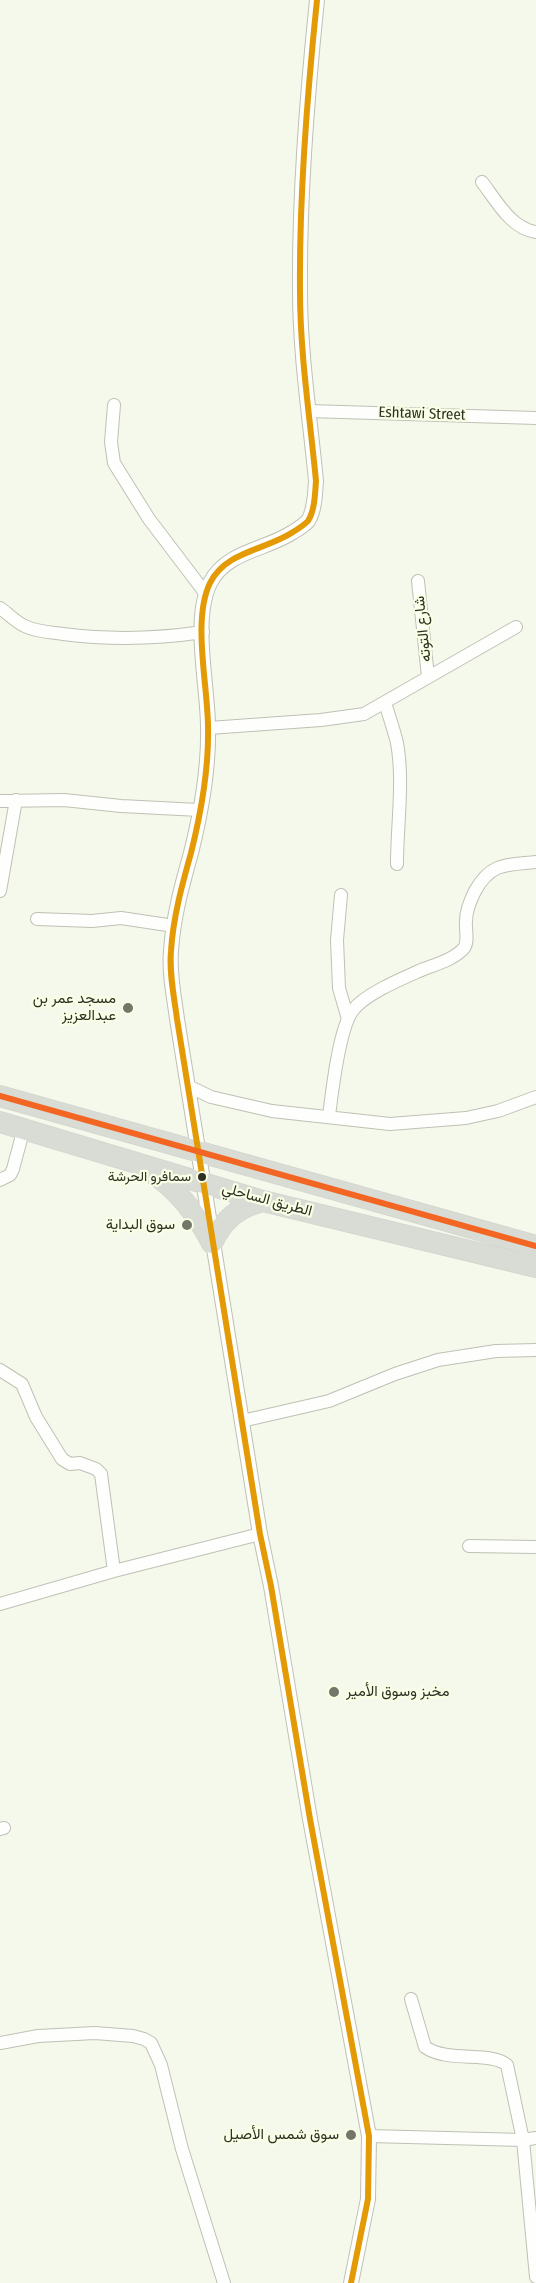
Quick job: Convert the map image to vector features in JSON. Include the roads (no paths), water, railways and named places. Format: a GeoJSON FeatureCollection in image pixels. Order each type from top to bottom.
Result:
{"type":"FeatureCollection","features":[{"type":"Feature","properties":{"kind":"highway","name":"الطريق الساحلي"},"geometry":{"type":"LineString","coordinates":[[0,1096],[536,1246]]}},
{"type":"Feature","properties":{"kind":"highway","name":"الطريق الساحلي"},"geometry":{"type":"LineString","coordinates":[[0,1122],[264,1201],[536,1268]]}},
{"type":"Feature","properties":{"kind":"highway"},"geometry":{"type":"LineString","coordinates":[[142,1166],[183,1199],[212,1243]]}},
{"type":"Feature","properties":{"kind":"highway"},"geometry":{"type":"LineString","coordinates":[[212,1243],[218,1230],[237,1210],[264,1201]]}},
{"type":"Feature","properties":{"kind":"street"},"geometry":{"type":"LineString","coordinates":[[317,0],[301,203],[300,292],[302,344],[316,481],[315,499],[308,521],[271,544],[231,560],[216,575],[206,594],[203,632],[208,728],[199,810],[174,926],[171,972],[212,1243],[260,1534],[369,2136],[368,2199],[351,2283]]}},
{"type":"Feature","properties":{"kind":"street"},"geometry":{"type":"LineString","coordinates":[[482,182],[511,220],[522,228],[536,232]]}},
{"type":"Feature","properties":{"kind":"street"},"geometry":{"type":"LineString","coordinates":[[114,405],[111,442],[114,463],[149,519],[206,594]]}},
{"type":"Feature","properties":{"kind":"street","name":"Eshtawi Street"},"geometry":{"type":"LineString","coordinates":[[309,411],[536,418]]}},
{"type":"Feature","properties":{"kind":"street","name":"شارع التوته"},"geometry":{"type":"LineString","coordinates":[[418,581],[428,677]]}},
{"type":"Feature","properties":{"kind":"street"},"geometry":{"type":"LineString","coordinates":[[0,608],[29,628],[81,636],[136,639],[203,632]]}},
{"type":"Feature","properties":{"kind":"street"},"geometry":{"type":"LineString","coordinates":[[208,728],[321,720],[364,714],[516,627]]}},
{"type":"Feature","properties":{"kind":"street"},"geometry":{"type":"LineString","coordinates":[[385,703],[397,743],[400,780],[398,864]]}},
{"type":"Feature","properties":{"kind":"street"},"geometry":{"type":"LineString","coordinates":[[0,891],[15,800]]}},
{"type":"Feature","properties":{"kind":"street"},"geometry":{"type":"LineString","coordinates":[[0,801],[64,800],[199,810]]}},
{"type":"Feature","properties":{"kind":"street"},"geometry":{"type":"LineString","coordinates":[[329,1116],[336,1063],[348,1019],[353,1010],[365,999],[407,976],[454,955],[464,947],[467,940],[466,915],[469,901],[480,881],[489,871],[503,865],[536,862]]}},
{"type":"Feature","properties":{"kind":"street"},"geometry":{"type":"LineString","coordinates":[[341,895],[337,940],[339,988],[348,1019]]}},
{"type":"Feature","properties":{"kind":"street"},"geometry":{"type":"LineString","coordinates":[[37,919],[92,921],[121,918],[174,926]]}},
{"type":"Feature","properties":{"kind":"street"},"geometry":{"type":"LineString","coordinates":[[188,1086],[211,1097],[272,1111],[390,1124],[466,1118],[498,1111],[536,1097]]}},
{"type":"Feature","properties":{"kind":"street"},"geometry":{"type":"LineString","coordinates":[[0,1180],[10,1175],[13,1169],[24,1128]]}},
{"type":"Feature","properties":{"kind":"street"},"geometry":{"type":"LineString","coordinates":[[242,1421],[329,1401],[395,1374],[438,1360],[496,1352],[536,1350]]}},
{"type":"Feature","properties":{"kind":"street"},"geometry":{"type":"LineString","coordinates":[[0,1370],[22,1384],[36,1417],[62,1459],[70,1464],[80,1463],[96,1469],[101,1474],[114,1572]]}},
{"type":"Feature","properties":{"kind":"street"},"geometry":{"type":"LineString","coordinates":[[0,1604],[260,1534]]}},
{"type":"Feature","properties":{"kind":"street"},"geometry":{"type":"LineString","coordinates":[[469,1546],[536,1547]]}},
{"type":"Feature","properties":{"kind":"street"},"geometry":{"type":"LineString","coordinates":[[411,1999],[426,2047],[432,2052],[456,2057],[501,2061],[507,2065],[523,2140],[536,2277]]}},
{"type":"Feature","properties":{"kind":"street"},"geometry":{"type":"LineString","coordinates":[[0,2043],[38,2036],[95,2033],[133,2036],[144,2038],[151,2043],[161,2065],[182,2149],[224,2283]]}},
{"type":"Feature","properties":{"kind":"street"},"geometry":{"type":"LineString","coordinates":[[369,2136],[523,2140],[536,2138]]}},
{"type":"Feature","properties":{"kind":"place","name":"مسجد عمر بن عبدالعزيز"},"geometry":{"type":"Point","coordinates":[128,1008]}},
{"type":"Feature","properties":{"kind":"place","name":"سمافرو الحرشة"},"geometry":{"type":"Point","coordinates":[202,1177]}},
{"type":"Feature","properties":{"kind":"place","name":"سوق البداية"},"geometry":{"type":"Point","coordinates":[187,1225]}},
{"type":"Feature","properties":{"kind":"place","name":"مخبز وسوق الأمير"},"geometry":{"type":"Point","coordinates":[334,1692]}},
{"type":"Feature","properties":{"kind":"place","name":"سوق شمس الأصيل"},"geometry":{"type":"Point","coordinates":[351,2135]}}]}
